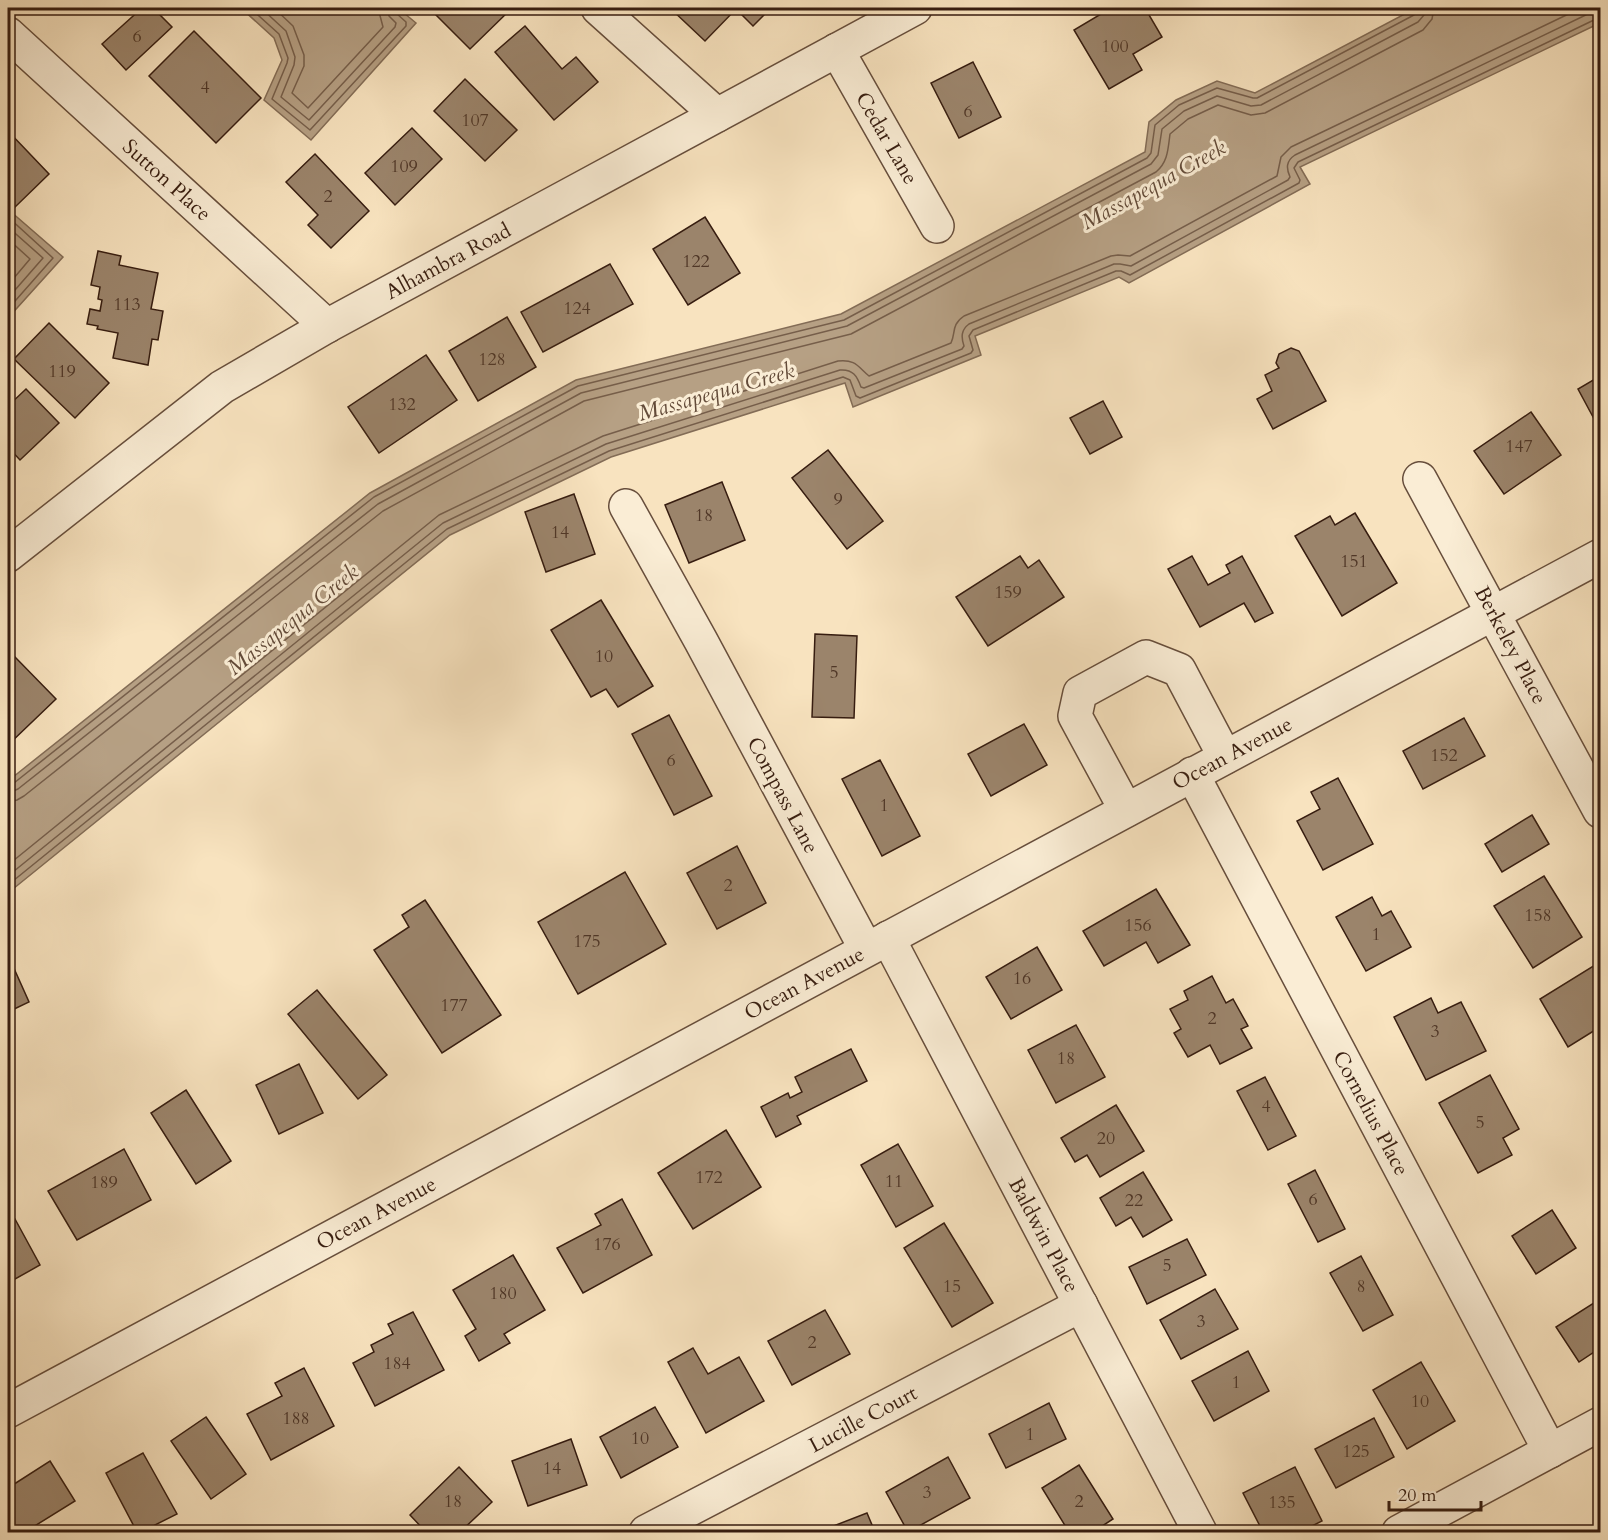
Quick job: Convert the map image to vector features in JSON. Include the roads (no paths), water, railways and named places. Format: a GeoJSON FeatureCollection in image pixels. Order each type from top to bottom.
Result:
{"type":"FeatureCollection","features":[{"type":"Feature","properties":{"kind":"street"},"geometry":{"type":"LineString","coordinates":[[598,8],[717,115]]}},
{"type":"Feature","properties":{"kind":"street","name":"Alhambra Road"},"geometry":{"type":"LineString","coordinates":[[8,555],[222,387],[327,326],[915,8]]}},
{"type":"Feature","properties":{"kind":"street","name":"Sutton Place"},"geometry":{"type":"LineString","coordinates":[[8,34],[327,326]]}},
{"type":"Feature","properties":{"kind":"street","name":"Cedar Lane"},"geometry":{"type":"LineString","coordinates":[[837,50],[937,226]]}},
{"type":"Feature","properties":{"kind":"street","name":"Berkeley Place"},"geometry":{"type":"LineString","coordinates":[[1420,479],[1600,811]]}},
{"type":"Feature","properties":{"kind":"street","name":"Compass Lane"},"geometry":{"type":"LineString","coordinates":[[627,506],[701,641],[877,944]]}},
{"type":"Feature","properties":{"kind":"street","name":"Ocean Avenue"},"geometry":{"type":"LineString","coordinates":[[8,1411],[1600,556]]}},
{"type":"Feature","properties":{"kind":"street"},"geometry":{"type":"LineString","coordinates":[[1126,810],[1075,716],[1080,693],[1146,657],[1179,670],[1225,757]]}},
{"type":"Feature","properties":{"kind":"street","name":"Cornelius Place"},"geometry":{"type":"LineString","coordinates":[[1192,774],[1550,1451]]}},
{"type":"Feature","properties":{"kind":"street","name":"Baldwin Place"},"geometry":{"type":"LineString","coordinates":[[877,944],[1080,1305],[1200,1533]]}},
{"type":"Feature","properties":{"kind":"street","name":"Lucille Court"},"geometry":{"type":"LineString","coordinates":[[646,1533],[1080,1305]]}},
{"type":"Feature","properties":{"kind":"street"},"geometry":{"type":"LineString","coordinates":[[1399,1533],[1600,1424]]}},
{"type":"Feature","properties":{"kind":"water"},"geometry":{"type":"Polygon","coordinates":[[[241,8],[398,8],[416,23],[311,140],[264,100],[282,60],[274,38],[241,8]]]}},
{"type":"Feature","properties":{"kind":"water","name":"Massapequa Creek"},"geometry":{"type":"Polygon","coordinates":[[[1416,8],[1600,8],[1600,23],[1300,167],[1310,184],[1129,283],[1119,277],[975,336],[981,355],[853,407],[845,383],[611,457],[450,535],[8,893],[8,781],[370,493],[576,380],[841,314],[1145,152],[1149,122],[1176,100],[1217,81],[1255,93],[1416,8]]]}},
{"type":"Feature","properties":{"kind":"water"},"geometry":{"type":"Polygon","coordinates":[[[10,211],[63,257],[8,318],[8,213],[10,211]]]}}]}
